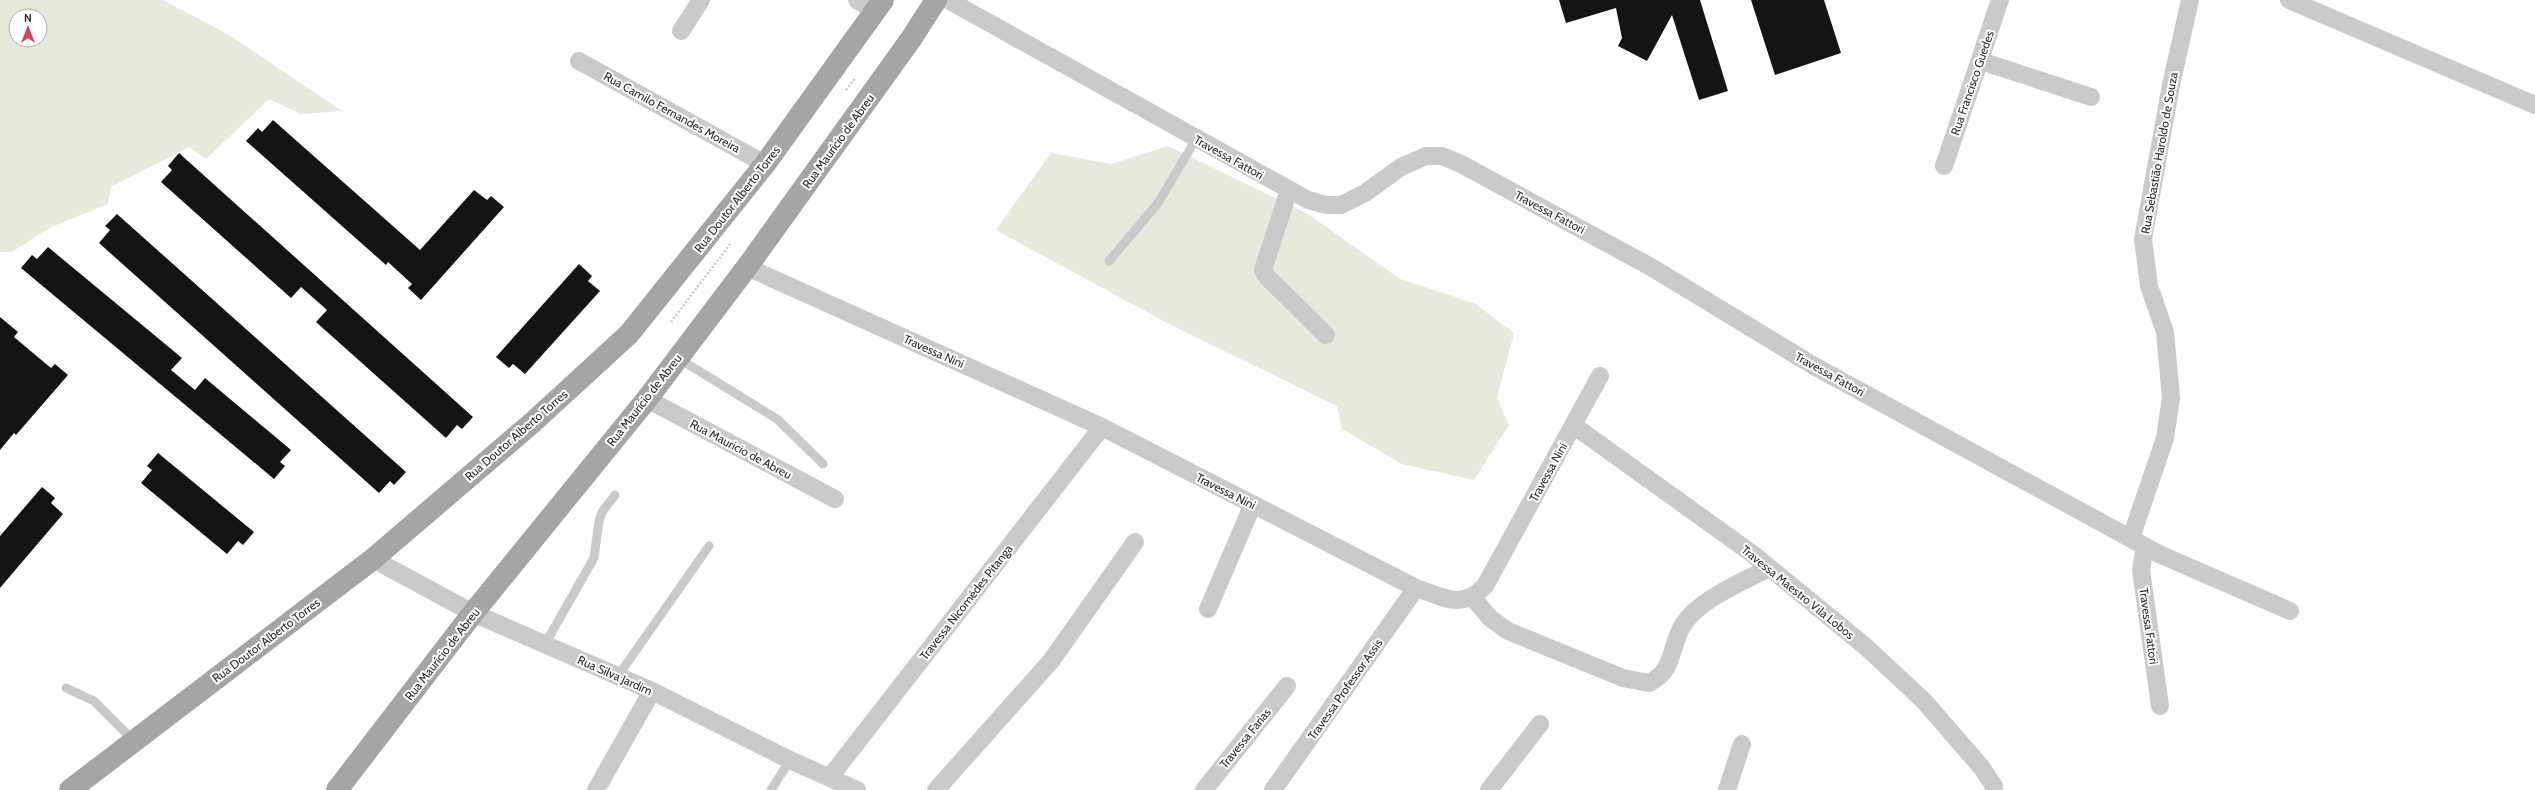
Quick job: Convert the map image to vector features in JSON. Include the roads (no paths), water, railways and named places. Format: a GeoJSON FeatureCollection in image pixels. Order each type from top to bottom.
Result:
{"type":"FeatureCollection","features":[{"type":"Feature","properties":{"kind":"main road","name":"Rua Maurício de Abreu"},"geometry":{"type":"LineString","coordinates":[[337,790],[473,613],[647,399],[747,267],[936,0]]}},
{"type":"Feature","properties":{"kind":"main road","name":"Rua Doutor Alberto Torres"},"geometry":{"type":"LineString","coordinates":[[70,790],[373,559],[532,423],[629,334],[765,164],[872,4]]}},
{"type":"Feature","properties":{"kind":"street"},"geometry":{"type":"LineString","coordinates":[[681,31],[701,0]]}},
{"type":"Feature","properties":{"kind":"street","name":"Travessa Fattori"},"geometry":{"type":"LineString","coordinates":[[948,0],[1308,200],[1327,205],[1341,205],[1365,193],[1414,160],[1426,156],[1442,156],[1461,164],[1652,267],[1814,366],[2138,542],[2290,611]]}},
{"type":"Feature","properties":{"kind":"street","name":"Rua Francisco Guedes"},"geometry":{"type":"LineString","coordinates":[[1944,166],[1981,61],[2000,0]]}},
{"type":"Feature","properties":{"kind":"street","name":"Rua Sebastião Haroldo de Souza"},"geometry":{"type":"LineString","coordinates":[[2138,542],[2165,438],[2171,398],[2165,332],[2149,286],[2143,239],[2172,85],[2190,0]]}},
{"type":"Feature","properties":{"kind":"street"},"geometry":{"type":"LineString","coordinates":[[2289,0],[2535,105]]}},
{"type":"Feature","properties":{"kind":"street","name":"Rua Camilo Fernandes Moreira"},"geometry":{"type":"LineString","coordinates":[[579,61],[765,164]]}},
{"type":"Feature","properties":{"kind":"street"},"geometry":{"type":"LineString","coordinates":[[1981,61],[2091,97]]}},
{"type":"Feature","properties":{"kind":"street"},"geometry":{"type":"LineString","coordinates":[[1289,190],[1263,270],[1267,277],[1326,335]]}},
{"type":"Feature","properties":{"kind":"street","name":"Travessa Nini"},"geometry":{"type":"LineString","coordinates":[[747,267],[1102,427],[1416,588],[1449,599],[1462,601],[1473,598],[1485,586],[1600,376]]}},
{"type":"Feature","properties":{"kind":"street","name":"Rua Mauricio de Abreu"},"geometry":{"type":"LineString","coordinates":[[647,399],[835,499]]}},
{"type":"Feature","properties":{"kind":"street","name":"Travessa Maestro Vila Lobos"},"geometry":{"type":"LineString","coordinates":[[1573,425],[1769,568],[1866,647],[1924,701],[1985,772],[1994,786],[1994,790]]}},
{"type":"Feature","properties":{"kind":"street","name":"Travessa Nicomédes Pitanga"},"geometry":{"type":"LineString","coordinates":[[830,777],[1102,427]]}},
{"type":"Feature","properties":{"kind":"street"},"geometry":{"type":"LineString","coordinates":[[1208,609],[1253,504]]}},
{"type":"Feature","properties":{"kind":"street"},"geometry":{"type":"LineString","coordinates":[[936,790],[1051,661],[1135,542]]}},
{"type":"Feature","properties":{"kind":"street","name":"Travessa Fattori"},"geometry":{"type":"LineString","coordinates":[[2138,542],[2160,706]]}},
{"type":"Feature","properties":{"kind":"street","name":"Rua Silva Jardim"},"geometry":{"type":"LineString","coordinates":[[373,559],[473,613],[652,691],[790,760],[857,790]]}},
{"type":"Feature","properties":{"kind":"street"},"geometry":{"type":"LineString","coordinates":[[1473,598],[1490,618],[1508,631],[1623,678],[1649,683],[1660,678],[1668,666],[1682,625],[1691,615],[1707,603],[1769,568]]}},
{"type":"Feature","properties":{"kind":"street","name":"Travessa Professor Assis"},"geometry":{"type":"LineString","coordinates":[[1273,790],[1416,588]]}},
{"type":"Feature","properties":{"kind":"street","name":"Travessa Farias"},"geometry":{"type":"LineString","coordinates":[[1204,790],[1287,686]]}},
{"type":"Feature","properties":{"kind":"street"},"geometry":{"type":"LineString","coordinates":[[596,790],[652,691]]}},
{"type":"Feature","properties":{"kind":"street"},"geometry":{"type":"LineString","coordinates":[[1489,790],[1540,724]]}},
{"type":"Feature","properties":{"kind":"street"},"geometry":{"type":"LineString","coordinates":[[1727,790],[1742,744]]}},
{"type":"Feature","properties":{"kind":"lane"},"geometry":{"type":"LineString","coordinates":[[1109,261],[1158,203],[1196,139]]}},
{"type":"Feature","properties":{"kind":"lane"},"geometry":{"type":"LineString","coordinates":[[677,358],[777,419],[823,464]]}},
{"type":"Feature","properties":{"kind":"lane"},"geometry":{"type":"LineString","coordinates":[[545,644],[594,558],[599,521],[602,512],[615,495]]}},
{"type":"Feature","properties":{"kind":"lane"},"geometry":{"type":"LineString","coordinates":[[618,676],[709,546]]}},
{"type":"Feature","properties":{"kind":"lane"},"geometry":{"type":"LineString","coordinates":[[66,688],[94,701],[134,741]]}},
{"type":"Feature","properties":{"kind":"lane"},"geometry":{"type":"LineString","coordinates":[[770,790],[790,760]]}}]}
